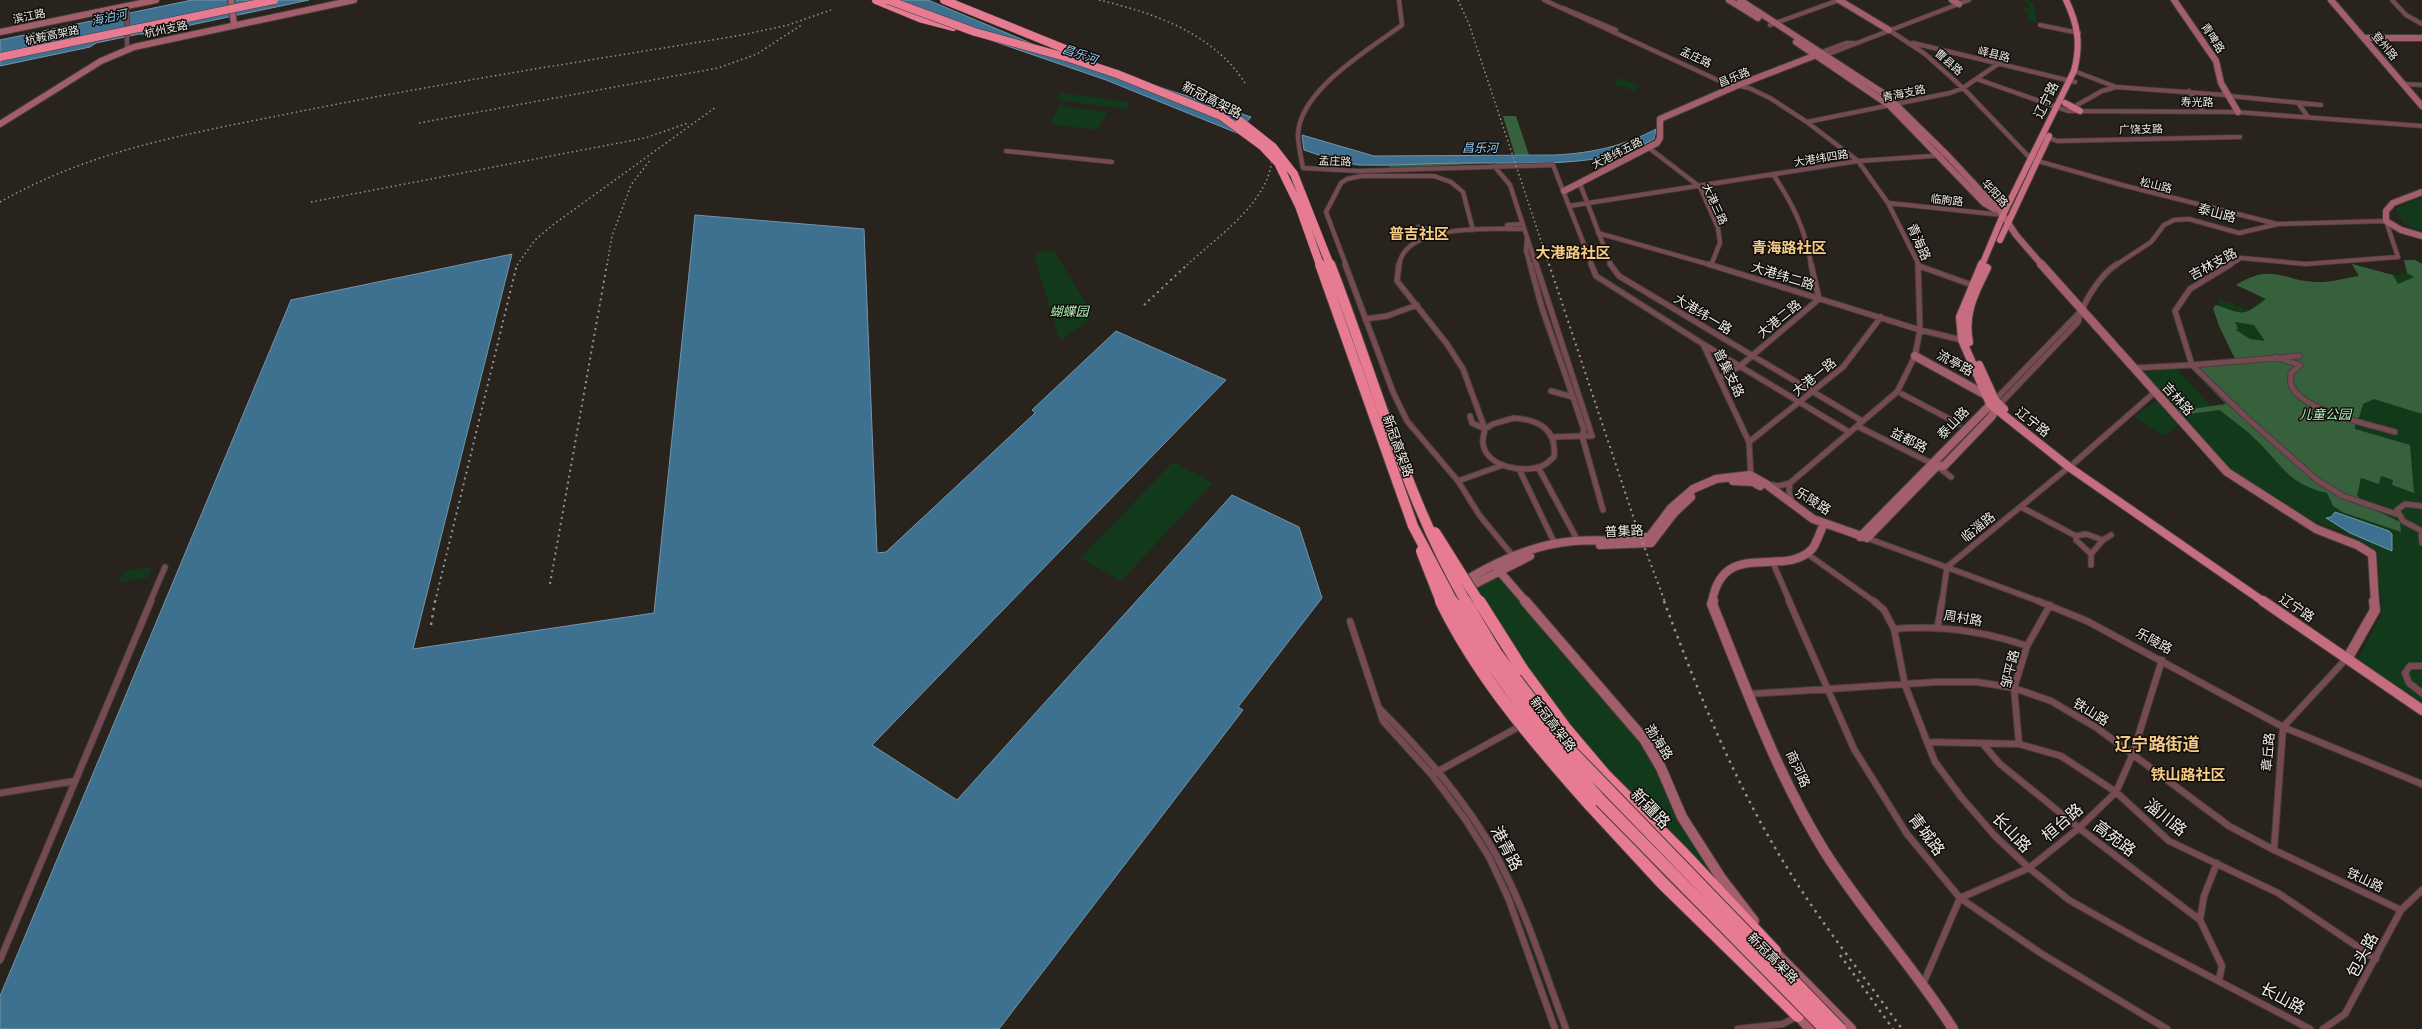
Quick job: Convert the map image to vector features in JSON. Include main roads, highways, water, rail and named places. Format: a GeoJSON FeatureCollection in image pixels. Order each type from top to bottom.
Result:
{"type":"FeatureCollection","features":[{"type":"Feature","properties":{"kind":"highway","name":"杭鞍高架路"},"geometry":{"type":"LineString","coordinates":[[0,54],[258,0]]}},
{"type":"Feature","properties":{"kind":"highway","name":"杭鞍高架路"},"geometry":{"type":"LineString","coordinates":[[0,57],[274,0]]}},
{"type":"Feature","properties":{"kind":"highway"},"geometry":{"type":"LineString","coordinates":[[876,0],[922,19],[975,32]]}},
{"type":"Feature","properties":{"kind":"highway","name":"新冠高架路"},"geometry":{"type":"LineString","coordinates":[[888,0],[975,32],[1069,58],[1190,102],[1221,116],[1244,131],[1262,146],[1278,163],[1299,206],[1413,526],[1447,592],[1483,652],[1537,727],[1599,799],[1825,1029]]}},
{"type":"Feature","properties":{"kind":"highway","name":"新冠高架路"},"geometry":{"type":"LineString","coordinates":[[944,0],[1219,109],[1252,129],[1273,147],[1294,174],[1311,213],[1422,513],[1443,562],[1496,653],[1566,746],[1840,1029]]}},
{"type":"Feature","properties":{"kind":"highway"},"geometry":{"type":"LineString","coordinates":[[955,0],[984,16]]}},
{"type":"Feature","properties":{"kind":"highway"},"geometry":{"type":"LineString","coordinates":[[1422,513],[1522,669],[1566,730],[1605,774],[1684,854],[1775,951]]}},
{"type":"Feature","properties":{"kind":"highway"},"geometry":{"type":"LineString","coordinates":[[1413,526],[1426,570],[1445,611],[1470,652],[1518,718],[1590,805],[1662,883],[1798,1016]]}},
{"type":"Feature","properties":{"kind":"main road","name":"辽宁路"},"geometry":{"type":"LineString","coordinates":[[2066,0],[2080,33],[2077,72]]}},
{"type":"Feature","properties":{"kind":"main road","name":"辽宁路"},"geometry":{"type":"LineString","coordinates":[[1995,405],[1968,341],[1966,319],[1969,306],[2034,160],[2045,137],[2065,108],[2072,81],[2084,57],[2084,34],[2070,0]]}},
{"type":"Feature","properties":{"kind":"main road"},"geometry":{"type":"LineString","coordinates":[[2065,108],[2080,111]]}},
{"type":"Feature","properties":{"kind":"main road","name":"辽宁路"},"geometry":{"type":"LineString","coordinates":[[2034,160],[2003,215],[1972,285],[1960,317],[1962,340],[1984,392],[1995,405],[2071,465],[2349,656],[2422,703]]}},
{"type":"Feature","properties":{"kind":"main road","name":"辽宁路"},"geometry":{"type":"LineString","coordinates":[[2349,656],[2422,710]]}},
{"type":"Feature","properties":{"kind":"water"},"geometry":{"type":"Polygon","coordinates":[[[192,0],[309,0],[148,34],[139,34],[96,43],[90,47],[0,66],[0,40],[192,0]]]}},
{"type":"Feature","properties":{"kind":"water"},"geometry":{"type":"Polygon","coordinates":[[[892,0],[928,0],[1047,50],[1251,117],[1237,133],[1106,80],[961,30],[892,0]]]}},
{"type":"Feature","properties":{"kind":"water"},"geometry":{"type":"Polygon","coordinates":[[[1656,129],[1654,139],[1634,149],[1611,156],[1587,160],[1537,163],[1358,165],[1334,160],[1304,150],[1302,135],[1374,156],[1556,155],[1608,148],[1632,140],[1656,129]]]}},
{"type":"Feature","properties":{"kind":"water"},"geometry":{"type":"Polygon","coordinates":[[[695,215],[864,229],[877,553],[886,552],[1035,413],[1032,410],[1116,331],[1226,380],[872,745],[957,800],[1232,495],[1299,527],[1322,598],[1238,707],[1243,710],[999,1029],[0,1029],[0,996],[291,300],[512,254],[413,649],[654,613],[695,215]]]}},
{"type":"Feature","properties":{"kind":"water"},"geometry":{"type":"Polygon","coordinates":[[[2335,512],[2389,531],[2392,534],[2392,551],[2350,533],[2326,518],[2331,517],[2335,512]]]}},
{"type":"Feature","properties":{"kind":"railway"},"geometry":{"type":"LineString","coordinates":[[1099,0],[1141,11],[1181,28],[1199,38],[1232,66],[1245,83]]}},
{"type":"Feature","properties":{"kind":"railway"},"geometry":{"type":"LineString","coordinates":[[1458,0],[1469,24],[1549,265]]}},
{"type":"Feature","properties":{"kind":"railway"},"geometry":{"type":"LineString","coordinates":[[0,202],[35,184],[106,156],[179,136],[404,92],[742,35],[788,25],[831,10]]}},
{"type":"Feature","properties":{"kind":"railway"},"geometry":{"type":"LineString","coordinates":[[419,123],[718,68],[757,54],[803,24]]}},
{"type":"Feature","properties":{"kind":"railway"},"geometry":{"type":"LineString","coordinates":[[517,265],[535,240],[554,224],[716,107]]}},
{"type":"Feature","properties":{"kind":"railway"},"geometry":{"type":"LineString","coordinates":[[311,202],[645,138],[688,123]]}},
{"type":"Feature","properties":{"kind":"railway"},"geometry":{"type":"LineString","coordinates":[[1187,265],[1227,230],[1252,203],[1262,189],[1269,173],[1272,157]]}},
{"type":"Feature","properties":{"kind":"railway"},"geometry":{"type":"LineString","coordinates":[[607,265],[612,236],[631,185],[651,159]]}},
{"type":"Feature","properties":{"kind":"railway"},"geometry":{"type":"LineString","coordinates":[[435,602],[517,264]]}},
{"type":"Feature","properties":{"kind":"railway"},"geometry":{"type":"LineString","coordinates":[[550,584],[607,264]]}},
{"type":"Feature","properties":{"kind":"railway"},"geometry":{"type":"LineString","coordinates":[[1144,305],[1188,264]]}},
{"type":"Feature","properties":{"kind":"railway"},"geometry":{"type":"LineString","coordinates":[[1549,264],[1635,522],[1665,602]]}},
{"type":"Feature","properties":{"kind":"railway"},"geometry":{"type":"LineString","coordinates":[[431,625],[435,601]]}},
{"type":"Feature","properties":{"kind":"railway"},"geometry":{"type":"LineString","coordinates":[[1664,601],[1720,741],[1771,842],[1817,913],[1902,1029]]}},
{"type":"Feature","properties":{"kind":"railway"},"geometry":{"type":"LineString","coordinates":[[1840,955],[1893,1029]]}},
{"type":"Feature","properties":{"kind":"district","name":"普吉社区"},"geometry":{"type":"Point","coordinates":[1419,233]}},
{"type":"Feature","properties":{"kind":"district","name":"青海路社区"},"geometry":{"type":"Point","coordinates":[1789,247]}},
{"type":"Feature","properties":{"kind":"district","name":"大港路社区"},"geometry":{"type":"Point","coordinates":[1573,252]}},
{"type":"Feature","properties":{"kind":"district","name":"辽宁路街道"},"geometry":{"type":"Point","coordinates":[2157,744]}},
{"type":"Feature","properties":{"kind":"district","name":"铁山路社区"},"geometry":{"type":"Point","coordinates":[2188,774]}},
{"type":"Feature","properties":{"kind":"water label","name":"海泊河"},"geometry":{"type":"Point","coordinates":[109,17]}},
{"type":"Feature","properties":{"kind":"water label","name":"昌乐河"},"geometry":{"type":"Point","coordinates":[1080,54]}},
{"type":"Feature","properties":{"kind":"water label","name":"昌乐河"},"geometry":{"type":"Point","coordinates":[1480,147]}},
{"type":"Feature","properties":{"kind":"park label","name":"蝴蝶园"},"geometry":{"type":"Point","coordinates":[1069,311]}},
{"type":"Feature","properties":{"kind":"park label","name":"儿童公园"},"geometry":{"type":"Point","coordinates":[2325,414]}}]}
